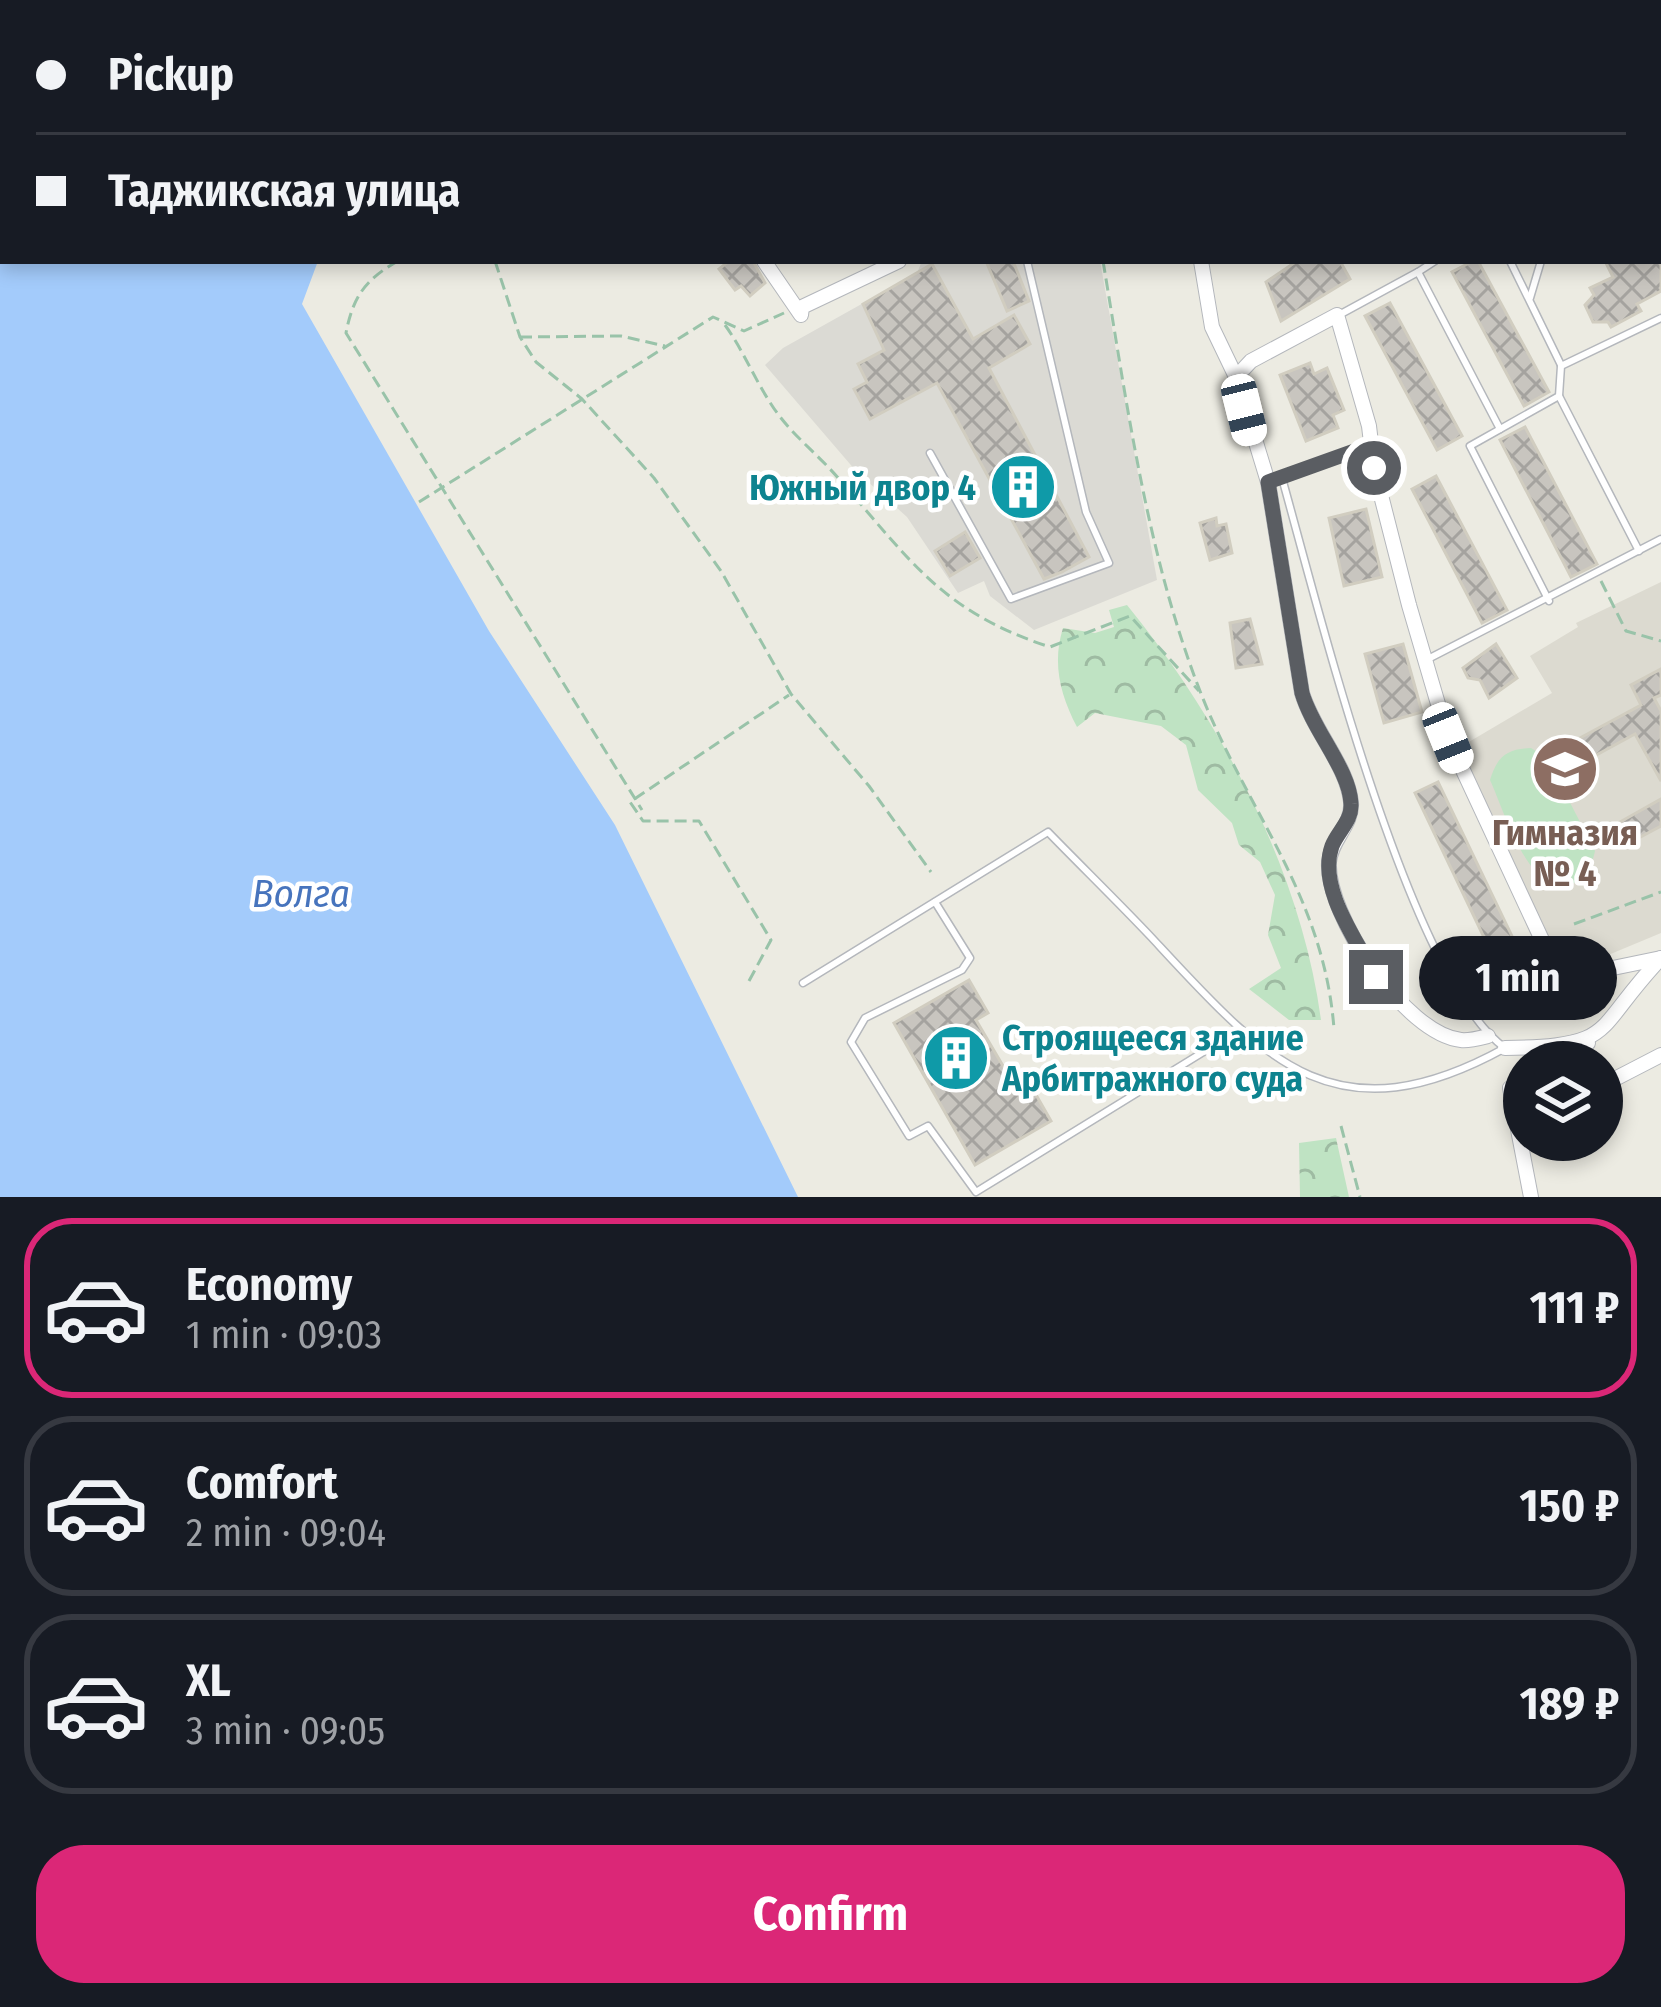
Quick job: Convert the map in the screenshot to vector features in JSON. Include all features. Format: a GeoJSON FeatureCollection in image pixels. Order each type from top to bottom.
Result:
{"type":"FeatureCollection","features":[{"type":"Feature","properties":{"kind":"street"},"geometry":{"type":"LineString","coordinates":[[766,264],[802,315],[802,307],[893,264]]}},
{"type":"Feature","properties":{"kind":"street"},"geometry":{"type":"LineString","coordinates":[[1202,264],[1212,327],[1275,480],[1302,693],[1312,726],[1348,784],[1352,808],[1333,844],[1329,865],[1334,895],[1376,977],[1406,1005],[1460,1040],[1488,1036]]}},
{"type":"Feature","properties":{"kind":"street"},"geometry":{"type":"LineString","coordinates":[[1236,377],[1251,361],[1337,316],[1424,661],[1473,801],[1556,970],[1574,976],[1661,958]]}},
{"type":"Feature","properties":{"kind":"street"},"geometry":{"type":"LineString","coordinates":[[1590,1041],[1661,958]]}},
{"type":"Feature","properties":{"kind":"street"},"geometry":{"type":"LineString","coordinates":[[1582,1041],[1596,1036]]}},
{"type":"Feature","properties":{"kind":"street"},"geometry":{"type":"LineString","coordinates":[[1623,1075],[1661,1055]]}},
{"type":"Feature","properties":{"kind":"street"},"geometry":{"type":"LineString","coordinates":[[1525,1161],[1532,1197]]}},
{"type":"Feature","properties":{"kind":"lane"},"geometry":{"type":"LineString","coordinates":[[930,453],[1011,598],[1109,563],[1086,512],[1028,264]]}},
{"type":"Feature","properties":{"kind":"lane"},"geometry":{"type":"LineString","coordinates":[[1337,316],[1430,264]]}},
{"type":"Feature","properties":{"kind":"lane"},"geometry":{"type":"LineString","coordinates":[[1512,264],[1561,366],[1559,396],[1640,551]]}},
{"type":"Feature","properties":{"kind":"lane"},"geometry":{"type":"LineString","coordinates":[[1530,298],[1539,264]]}},
{"type":"Feature","properties":{"kind":"lane"},"geometry":{"type":"LineString","coordinates":[[1418,272],[1500,429]]}},
{"type":"Feature","properties":{"kind":"lane"},"geometry":{"type":"LineString","coordinates":[[1561,366],[1661,318]]}},
{"type":"Feature","properties":{"kind":"lane"},"geometry":{"type":"LineString","coordinates":[[1549,601],[1470,446],[1559,396]]}},
{"type":"Feature","properties":{"kind":"lane"},"geometry":{"type":"LineString","coordinates":[[1371,445],[1275,480],[1358,750],[1426,925],[1469,1014],[1503,1047]]}},
{"type":"Feature","properties":{"kind":"lane"},"geometry":{"type":"LineString","coordinates":[[1424,661],[1549,601],[1661,539]]}},
{"type":"Feature","properties":{"kind":"lane"},"geometry":{"type":"LineString","coordinates":[[803,982],[1048,832],[1239,1030],[1274,1059],[1324,1083],[1389,1089],[1449,1077],[1503,1049]]}},
{"type":"Feature","properties":{"kind":"lane"},"geometry":{"type":"LineString","coordinates":[[934,902],[970,958],[962,970],[865,1018],[851,1042],[909,1136],[928,1126],[976,1192],[1239,1030]]}},
{"type":"Feature","properties":{"kind":"path"},"geometry":{"type":"LineString","coordinates":[[392,264],[374,274],[353,300],[346,333],[642,810]]}},
{"type":"Feature","properties":{"kind":"path"},"geometry":{"type":"LineString","coordinates":[[496,264],[520,338],[536,362],[582,399],[654,478],[721,571],[791,694],[869,786],[931,872]]}},
{"type":"Feature","properties":{"kind":"path"},"geometry":{"type":"LineString","coordinates":[[1104,264],[1168,593],[1201,692],[1311,913],[1330,976],[1334,1029]]}},
{"type":"Feature","properties":{"kind":"path"},"geometry":{"type":"LineString","coordinates":[[724,325],[744,331],[796,307]]}},
{"type":"Feature","properties":{"kind":"path"},"geometry":{"type":"LineString","coordinates":[[418,502],[713,316],[724,325],[786,425],[837,476],[877,528],[912,556],[931,583],[962,611],[1050,647],[1130,616],[1201,692]]}},
{"type":"Feature","properties":{"kind":"path"},"geometry":{"type":"LineString","coordinates":[[520,338],[621,336],[666,346]]}},
{"type":"Feature","properties":{"kind":"path"},"geometry":{"type":"LineString","coordinates":[[1598,574],[1626,631],[1661,641]]}},
{"type":"Feature","properties":{"kind":"path"},"geometry":{"type":"LineString","coordinates":[[749,981],[771,940],[699,821],[643,821],[630,802],[791,694]]}},
{"type":"Feature","properties":{"kind":"path"},"geometry":{"type":"LineString","coordinates":[[1574,924],[1661,892]]}},
{"type":"Feature","properties":{"kind":"path"},"geometry":{"type":"LineString","coordinates":[[1340,1126],[1360,1197]]}},
{"type":"Feature","properties":{"kind":"shaded area"},"geometry":{"type":"Polygon","coordinates":[[[921,264],[1101,264],[1157,580],[1034,630],[990,596],[984,581],[958,593],[907,517],[856,471],[765,365],[783,348],[917,273],[921,264]]]}},
{"type":"Feature","properties":{"kind":"shaded area","name":"Гимназия № 4"},"geometry":{"type":"Polygon","coordinates":[[[1661,582],[1661,933],[1577,968],[1559,963],[1476,791],[1462,746],[1552,693],[1530,656],[1578,627],[1576,623],[1661,582]]]}},
{"type":"Feature","properties":{"kind":"green space"},"geometry":{"type":"Polygon","coordinates":[[[1127,605],[1194,698],[1252,800],[1295,908],[1321,1020],[1289,1020],[1249,989],[1281,968],[1268,935],[1275,895],[1260,862],[1239,845],[1232,823],[1198,790],[1186,745],[1161,726],[1095,713],[1077,727],[1071,715],[1058,666],[1063,628],[1095,633],[1114,627],[1109,610],[1127,605]]]}},
{"type":"Feature","properties":{"kind":"green space"},"geometry":{"type":"Polygon","coordinates":[[[1531,748],[1547,758],[1595,851],[1587,873],[1568,885],[1541,877],[1529,864],[1490,780],[1504,756],[1531,748]]]}},
{"type":"Feature","properties":{"kind":"green space"},"geometry":{"type":"Polygon","coordinates":[[[1336,1138],[1349,1197],[1300,1197],[1299,1143],[1336,1138]]]}},
{"type":"Feature","properties":{"kind":"water","name":"Волга"},"geometry":{"type":"Polygon","coordinates":[[[0,264],[317,264],[302,304],[489,631],[615,825],[798,1197],[0,1197],[0,264]]]}},
{"type":"Feature","properties":{"kind":"building"},"geometry":{"type":"Polygon","coordinates":[[[725,264],[755,264],[765,283],[750,296],[741,286],[735,290],[719,269],[725,264]]]}},
{"type":"Feature","properties":{"kind":"building"},"geometry":{"type":"Polygon","coordinates":[[[932,264],[973,339],[1014,315],[1030,344],[989,368],[1089,557],[1044,579],[937,383],[870,419],[854,389],[867,382],[858,364],[884,350],[863,304],[932,264]]]}},
{"type":"Feature","properties":{"kind":"building"},"geometry":{"type":"Polygon","coordinates":[[[987,264],[1014,264],[1029,301],[1007,311],[987,264]]]}},
{"type":"Feature","properties":{"kind":"building"},"geometry":{"type":"Polygon","coordinates":[[[1293,264],[1342,264],[1350,279],[1281,321],[1266,282],[1293,264]]]}},
{"type":"Feature","properties":{"kind":"building"},"geometry":{"type":"Polygon","coordinates":[[[1480,264],[1549,392],[1524,406],[1452,272],[1480,264]]]}},
{"type":"Feature","properties":{"kind":"building"},"geometry":{"type":"Polygon","coordinates":[[[1606,264],[1661,264],[1661,291],[1637,304],[1641,311],[1611,327],[1608,322],[1593,322],[1585,305],[1594,295],[1590,288],[1613,277],[1606,264]]]}},
{"type":"Feature","properties":{"kind":"building"},"geometry":{"type":"Polygon","coordinates":[[[1390,303],[1462,436],[1437,450],[1365,316],[1390,303]]]}},
{"type":"Feature","properties":{"kind":"building"},"geometry":{"type":"Polygon","coordinates":[[[1310,363],[1314,374],[1327,368],[1344,410],[1333,415],[1338,428],[1306,441],[1280,375],[1310,363]]]}},
{"type":"Feature","properties":{"kind":"building"},"geometry":{"type":"Polygon","coordinates":[[[1525,427],[1597,564],[1571,577],[1500,440],[1525,427]]]}},
{"type":"Feature","properties":{"kind":"building"},"geometry":{"type":"Polygon","coordinates":[[[1436,476],[1507,610],[1482,623],[1412,489],[1436,476]]]}},
{"type":"Feature","properties":{"kind":"building"},"geometry":{"type":"Polygon","coordinates":[[[1366,509],[1382,577],[1344,586],[1329,518],[1366,509]]]}},
{"type":"Feature","properties":{"kind":"building"},"geometry":{"type":"Polygon","coordinates":[[[1216,518],[1217,526],[1226,524],[1232,553],[1210,560],[1200,523],[1216,518]]]}},
{"type":"Feature","properties":{"kind":"building"},"geometry":{"type":"Polygon","coordinates":[[[965,532],[980,558],[950,576],[935,551],[965,532]]]}},
{"type":"Feature","properties":{"kind":"building"},"geometry":{"type":"Polygon","coordinates":[[[1250,619],[1262,664],[1236,668],[1230,623],[1250,619]]]}},
{"type":"Feature","properties":{"kind":"building"},"geometry":{"type":"Polygon","coordinates":[[[1403,644],[1422,712],[1384,723],[1365,654],[1403,644]]]}},
{"type":"Feature","properties":{"kind":"building"},"geometry":{"type":"Polygon","coordinates":[[[1496,644],[1517,678],[1489,698],[1480,680],[1468,678],[1463,668],[1496,644]]]}},
{"type":"Feature","properties":{"kind":"building"},"geometry":{"type":"Polygon","coordinates":[[[1661,669],[1661,695],[1654,698],[1661,711],[1661,781],[1635,734],[1589,759],[1578,739],[1641,705],[1631,685],[1661,669]]]}},
{"type":"Feature","properties":{"kind":"building"},"geometry":{"type":"Polygon","coordinates":[[[1438,782],[1545,1005],[1522,1017],[1415,793],[1438,782]]]}},
{"type":"Feature","properties":{"kind":"building"},"geometry":{"type":"Polygon","coordinates":[[[1661,799],[1661,826],[1631,842],[1620,822],[1661,799]]]}},
{"type":"Feature","properties":{"kind":"building","name":"Строящееся здание Арбитражного суда"},"geometry":{"type":"Polygon","coordinates":[[[969,980],[988,1013],[976,1020],[1023,1100],[1035,1093],[1051,1121],[975,1165],[894,1023],[969,980]]]}},
{"type":"Feature","properties":{"kind":"place","name":"Южный двор 4"},"geometry":{"type":"Point","coordinates":[1023,487]}},
{"type":"Feature","properties":{"kind":"place","name":"Гимназия № 4"},"geometry":{"type":"Point","coordinates":[1565,769]}},
{"type":"Feature","properties":{"kind":"place","name":"Строящееся здание Арбитражного суда"},"geometry":{"type":"Point","coordinates":[956,1058]}},
{"type":"Feature","properties":{"kind":"route"},"geometry":{"type":"LineString","coordinates":[[1374,468],[1371,445],[1268,482],[1302,693],[1312,726],[1348,784],[1352,808],[1333,844],[1329,865],[1334,895],[1376,977]]}}]}
